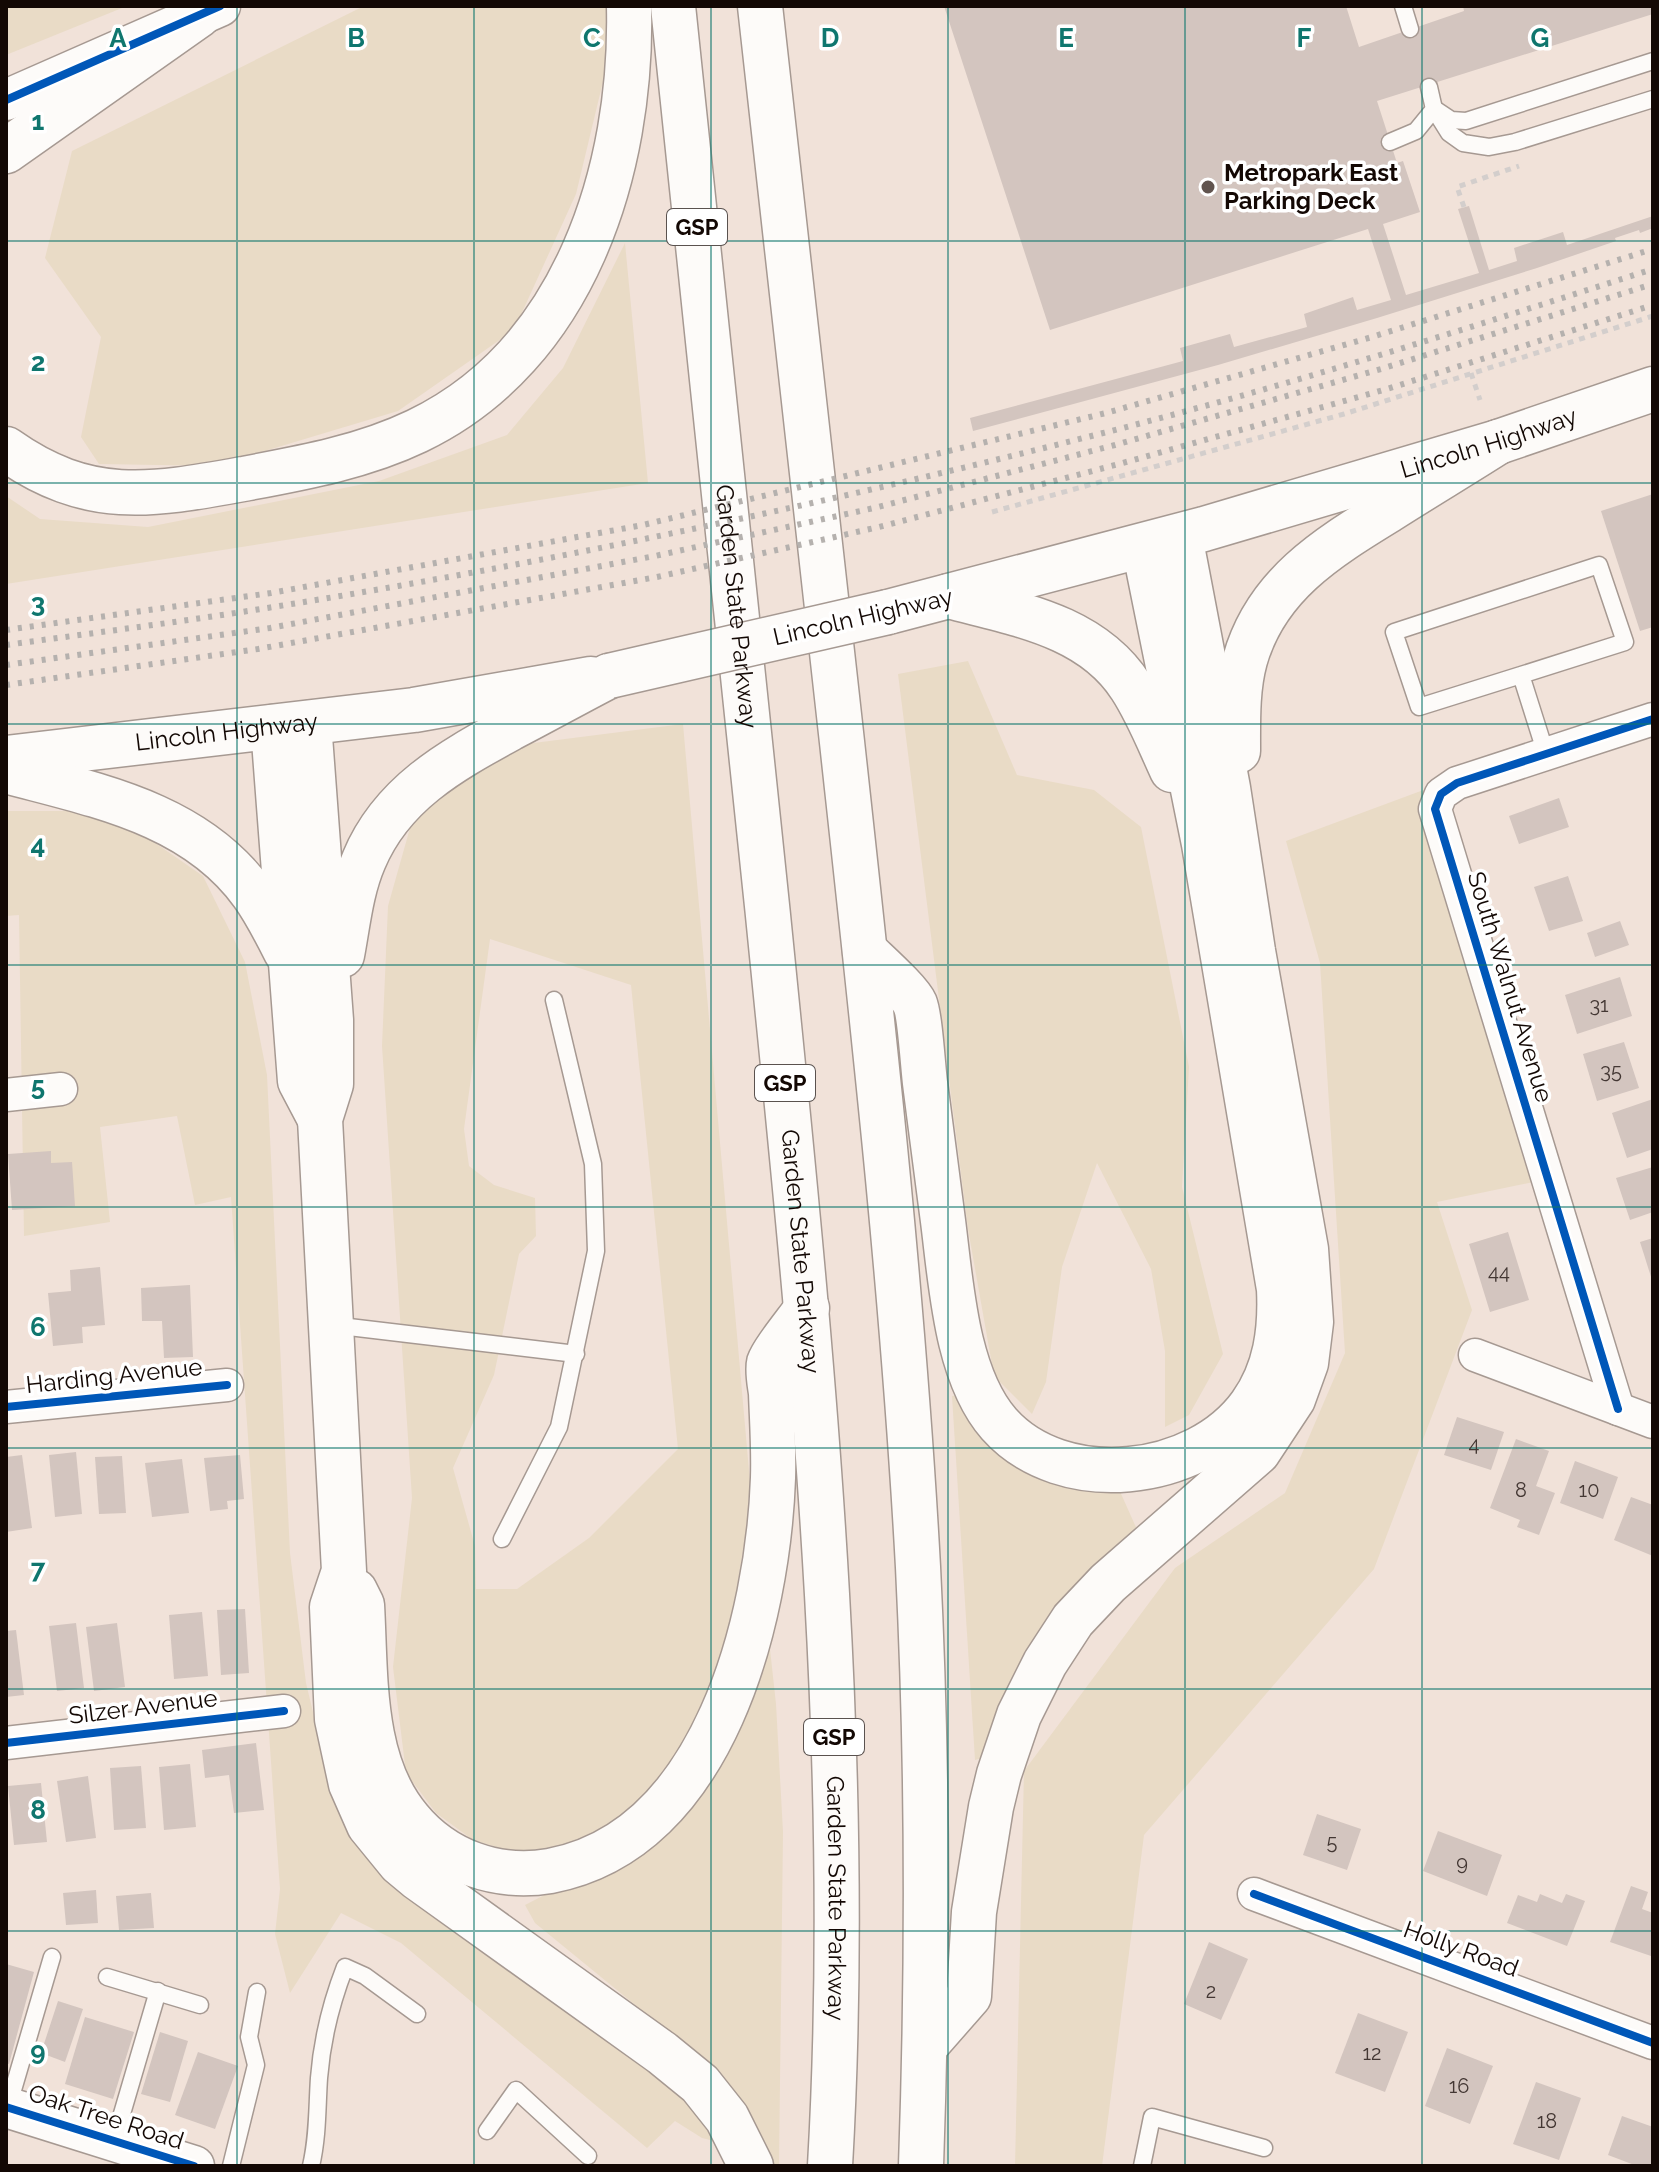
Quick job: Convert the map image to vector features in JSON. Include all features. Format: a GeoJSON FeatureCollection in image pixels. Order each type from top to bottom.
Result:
{"type":"FeatureCollection","features":[{"type":"Feature","properties":{"kind":"main road"},"geometry":{"type":"LineString","coordinates":[[6,449],[51,477],[76,486],[135,493],[167,491],[303,468],[344,457],[417,431],[473,396],[499,374],[541,328],[560,301],[588,246],[608,182],[623,113],[630,47],[629,6]]}},
{"type":"Feature","properties":{"kind":"main road","name":"Garden State Parkway"},"geometry":{"type":"LineString","coordinates":[[673,6],[807,1308],[825,1530],[836,1838],[830,2166]]}},
{"type":"Feature","properties":{"kind":"main road"},"geometry":{"type":"LineString","coordinates":[[760,6],[865,951],[895,1258],[916,1542],[925,1777],[926,2045],[921,2166]]}},
{"type":"Feature","properties":{"kind":"main road"},"geometry":{"type":"LineString","coordinates":[[6,151],[209,10]]}},
{"type":"Feature","properties":{"kind":"main road","name":"Lincoln Highway"},"geometry":{"type":"LineString","coordinates":[[6,758],[479,700],[609,676],[888,612],[1162,541],[1498,442],[1653,389]]}},
{"type":"Feature","properties":{"kind":"main road"},"geometry":{"type":"LineString","coordinates":[[1228,788],[1238,752],[1239,704],[1245,662],[1259,624],[1282,590],[1323,552],[1498,442]]}},
{"type":"Feature","properties":{"kind":"main road"},"geometry":{"type":"LineString","coordinates":[[865,951],[915,1004],[959,1329],[974,1383],[984,1403],[1012,1437],[1034,1452],[1078,1467],[1127,1469],[1173,1459],[1218,1438],[1236,1424],[1251,1404],[1272,1363],[1280,1318],[1276,1262],[1204,844],[1162,541]]}},
{"type":"Feature","properties":{"kind":"main road"},"geometry":{"type":"LineString","coordinates":[[926,2045],[969,1996],[975,1900],[991,1807],[1019,1715],[1045,1663],[1073,1620],[1108,1583],[1258,1452],[1293,1399],[1306,1363],[1311,1322],[1306,1249],[1228,788],[1162,541]]}},
{"type":"Feature","properties":{"kind":"main road"},"geometry":{"type":"LineString","coordinates":[[949,596],[1062,629],[1095,647],[1108,659],[1133,688],[1204,844]]}},
{"type":"Feature","properties":{"kind":"main road"},"geometry":{"type":"LineString","coordinates":[[331,1020],[353,893],[365,858],[392,812],[418,786],[449,763],[609,676]]}},
{"type":"Feature","properties":{"kind":"main road"},"geometry":{"type":"LineString","coordinates":[[291,725],[293,965],[300,1081],[320,1119]]}},
{"type":"Feature","properties":{"kind":"main road"},"geometry":{"type":"LineString","coordinates":[[291,725],[331,1020],[331,1084],[320,1119],[344,1571],[332,1607],[337,1719],[351,1784],[369,1825],[400,1863],[662,2053],[700,2084],[727,2118],[751,2166]]}},
{"type":"Feature","properties":{"kind":"main road"},"geometry":{"type":"LineString","coordinates":[[6,771],[135,808],[178,827],[237,875],[251,892],[293,965]]}},
{"type":"Feature","properties":{"kind":"main road"},"geometry":{"type":"LineString","coordinates":[[344,1571],[362,1605],[371,1723],[379,1762],[394,1799],[418,1830],[448,1853],[502,1873],[560,1869],[612,1846],[646,1821],[678,1788],[703,1751],[735,1683],[756,1604],[771,1511],[774,1448],[769,1363],[807,1308]]}},
{"type":"Feature","properties":{"kind":"street"},"geometry":{"type":"LineString","coordinates":[[6,100],[209,10]]}},
{"type":"Feature","properties":{"kind":"street","name":"South Walnut Avenue"},"geometry":{"type":"LineString","coordinates":[[1618,1409],[1435,809],[1441,794],[1457,783],[1653,719]]}},
{"type":"Feature","properties":{"kind":"street"},"geometry":{"type":"LineString","coordinates":[[6,1095],[61,1089]]}},
{"type":"Feature","properties":{"kind":"street"},"geometry":{"type":"LineString","coordinates":[[1475,1355],[1653,1422]]}},
{"type":"Feature","properties":{"kind":"street","name":"Harding Avenue"},"geometry":{"type":"LineString","coordinates":[[6,1407],[227,1385]]}},
{"type":"Feature","properties":{"kind":"street","name":"Silzer Avenue"},"geometry":{"type":"LineString","coordinates":[[6,1743],[284,1711]]}},
{"type":"Feature","properties":{"kind":"street","name":"Holly Road"},"geometry":{"type":"LineString","coordinates":[[1254,1894],[1653,2043]]}},
{"type":"Feature","properties":{"kind":"street","name":"Oak Tree Road"},"geometry":{"type":"LineString","coordinates":[[7,2107],[129,2152],[194,2166]]}},
{"type":"Feature","properties":{"kind":"lane"},"geometry":{"type":"LineString","coordinates":[[1403,6],[1410,29]]}},
{"type":"Feature","properties":{"kind":"lane"},"geometry":{"type":"LineString","coordinates":[[1434,109],[1451,120],[1466,121],[1653,61]]}},
{"type":"Feature","properties":{"kind":"lane"},"geometry":{"type":"LineString","coordinates":[[1429,87],[1434,109],[1449,133],[1463,143],[1489,147],[1515,142],[1653,99]]}},
{"type":"Feature","properties":{"kind":"lane"},"geometry":{"type":"LineString","coordinates":[[1390,142],[1416,131],[1434,109]]}},
{"type":"Feature","properties":{"kind":"lane"},"geometry":{"type":"LineString","coordinates":[[1599,565],[1625,642],[1521,675],[1419,707],[1394,632],[1599,565]]}},
{"type":"Feature","properties":{"kind":"lane"},"geometry":{"type":"LineString","coordinates":[[1521,675],[1546,754]]}},
{"type":"Feature","properties":{"kind":"lane"},"geometry":{"type":"LineString","coordinates":[[502,1539],[559,1427],[596,1251],[593,1164],[554,1000]]}},
{"type":"Feature","properties":{"kind":"lane"},"geometry":{"type":"LineString","coordinates":[[331,1325],[576,1354]]}},
{"type":"Feature","properties":{"kind":"lane"},"geometry":{"type":"LineString","coordinates":[[7,2107],[52,1957]]}},
{"type":"Feature","properties":{"kind":"lane"},"geometry":{"type":"LineString","coordinates":[[311,2166],[317,2138],[319,2077],[330,2005],[345,1967],[365,1976],[417,2014]]}},
{"type":"Feature","properties":{"kind":"lane"},"geometry":{"type":"LineString","coordinates":[[107,1977],[200,2005]]}},
{"type":"Feature","properties":{"kind":"lane"},"geometry":{"type":"LineString","coordinates":[[129,2152],[158,1991]]}},
{"type":"Feature","properties":{"kind":"lane"},"geometry":{"type":"LineString","coordinates":[[231,2166],[256,2065],[249,2037],[257,1992]]}},
{"type":"Feature","properties":{"kind":"lane"},"geometry":{"type":"LineString","coordinates":[[487,2131],[516,2090],[588,2156]]}},
{"type":"Feature","properties":{"kind":"lane"},"geometry":{"type":"LineString","coordinates":[[1142,2166],[1152,2117],[1264,2148]]}},
{"type":"Feature","properties":{"kind":"path"},"geometry":{"type":"LineString","coordinates":[[992,512],[1344,414],[1653,316]]}},
{"type":"Feature","properties":{"kind":"path"},"geometry":{"type":"LineString","coordinates":[[1471,373],[1480,400]]}},
{"type":"Feature","properties":{"kind":"shaded area"},"geometry":{"type":"Polygon","coordinates":[[[127,6],[6,55],[6,8],[127,6]]]}},
{"type":"Feature","properties":{"kind":"shaded area"},"geometry":{"type":"Polygon","coordinates":[[[364,6],[608,6],[612,44],[576,194],[514,330],[398,411],[215,466],[99,464],[81,437],[101,337],[45,258],[72,151],[364,6]]]}},
{"type":"Feature","properties":{"kind":"shaded area"},"geometry":{"type":"Polygon","coordinates":[[[625,243],[648,483],[6,584],[6,496],[40,519],[148,527],[379,481],[507,435],[563,368],[625,243]]]}},
{"type":"Feature","properties":{"kind":"shaded area"},"geometry":{"type":"Polygon","coordinates":[[[968,661],[1017,775],[1094,790],[1141,827],[1189,1067],[1182,1187],[1223,1354],[1189,1415],[1165,1427],[1165,1351],[1151,1269],[1097,1163],[1062,1267],[1046,1382],[1032,1414],[994,1376],[968,1229],[898,674],[968,661]]]}},
{"type":"Feature","properties":{"kind":"shaded area"},"geometry":{"type":"Polygon","coordinates":[[[683,724],[750,1482],[746,1532],[733,1611],[714,1680],[678,1755],[650,1792],[598,1833],[538,1852],[513,1852],[473,1840],[436,1813],[406,1773],[393,1667],[412,1498],[382,1046],[388,906],[410,828],[471,751],[683,724]],[[490,939],[464,1129],[469,1166],[494,1185],[535,1198],[536,1236],[519,1254],[494,1375],[453,1468],[475,1546],[476,1589],[517,1589],[589,1538],[678,1449],[631,985],[490,939]]]}},
{"type":"Feature","properties":{"kind":"shaded area"},"geometry":{"type":"Polygon","coordinates":[[[1445,782],[1548,1179],[1437,1202],[1472,1310],[1374,1569],[1144,1835],[1102,2166],[1015,2166],[1024,1771],[1175,1568],[1285,1493],[1345,1353],[1320,963],[1286,841],[1445,782]]]}},
{"type":"Feature","properties":{"kind":"shaded area"},"geometry":{"type":"Polygon","coordinates":[[[6,811],[109,811],[203,876],[245,962],[267,1075],[290,1553],[306,1683],[326,1766],[663,2080],[697,2113],[718,2142],[702,2138],[675,2121],[647,2148],[401,1943],[341,1913],[290,1993],[275,1934],[280,1889],[231,1197],[195,1205],[177,1116],[100,1127],[110,1222],[24,1236],[19,915],[6,916],[6,811]]]}},
{"type":"Feature","properties":{"kind":"shaded area"},"geometry":{"type":"Polygon","coordinates":[[[962,1395],[1118,1487],[1139,1534],[986,1757],[975,1760],[952,1396],[962,1395]]]}},
{"type":"Feature","properties":{"kind":"shaded area"},"geometry":{"type":"Polygon","coordinates":[[[769,1640],[783,1832],[779,2166],[770,2166],[700,2058],[535,1923],[525,1905],[556,1889],[591,1880],[637,1855],[769,1640]]]}},
{"type":"Feature","properties":{"kind":"building","name":"Metropark East Parking Deck"},"geometry":{"type":"Polygon","coordinates":[[[944,6],[1346,6],[1359,47],[1464,11],[1463,6],[1653,6],[1653,14],[1377,101],[1397,163],[1403,161],[1420,212],[1383,224],[1406,295],[1479,273],[1458,209],[1469,206],[1489,270],[1517,261],[1514,248],[1563,232],[1567,245],[1653,216],[1653,228],[1640,233],[1639,230],[1537,268],[1377,318],[1218,365],[973,431],[970,418],[1183,361],[1180,348],[1230,334],[1234,347],[1307,327],[1304,314],[1353,297],[1357,310],[1391,300],[1368,229],[1050,330],[944,6]]]}},
{"type":"Feature","properties":{"kind":"building"},"geometry":{"type":"Polygon","coordinates":[[[1653,494],[1653,627],[1640,631],[1601,511],[1653,494]]]}},
{"type":"Feature","properties":{"kind":"building"},"geometry":{"type":"Polygon","coordinates":[[[1559,798],[1569,827],[1519,844],[1509,816],[1559,798]]]}},
{"type":"Feature","properties":{"kind":"building"},"geometry":{"type":"Polygon","coordinates":[[[1568,876],[1583,921],[1549,931],[1534,887],[1568,876]]]}},
{"type":"Feature","properties":{"kind":"building"},"geometry":{"type":"Polygon","coordinates":[[[1620,921],[1629,945],[1595,957],[1587,933],[1620,921]]]}},
{"type":"Feature","properties":{"kind":"building"},"geometry":{"type":"Polygon","coordinates":[[[1620,977],[1632,1016],[1577,1034],[1565,995],[1620,977]]]}},
{"type":"Feature","properties":{"kind":"building"},"geometry":{"type":"Polygon","coordinates":[[[1624,1042],[1639,1088],[1597,1101],[1583,1054],[1624,1042]]]}},
{"type":"Feature","properties":{"kind":"building"},"geometry":{"type":"Polygon","coordinates":[[[1653,1099],[1653,1149],[1627,1158],[1612,1113],[1653,1099]]]}},
{"type":"Feature","properties":{"kind":"building"},"geometry":{"type":"Polygon","coordinates":[[[51,1151],[51,1163],[72,1162],[75,1206],[12,1210],[8,1154],[51,1151]]]}},
{"type":"Feature","properties":{"kind":"building"},"geometry":{"type":"Polygon","coordinates":[[[1653,1167],[1653,1212],[1630,1220],[1616,1178],[1653,1167]]]}},
{"type":"Feature","properties":{"kind":"building"},"geometry":{"type":"Polygon","coordinates":[[[1508,1232],[1529,1300],[1490,1312],[1469,1244],[1508,1232]]]}},
{"type":"Feature","properties":{"kind":"building"},"geometry":{"type":"Polygon","coordinates":[[[1653,1238],[1653,1280],[1652,1280],[1640,1242],[1653,1238]]]}},
{"type":"Feature","properties":{"kind":"building"},"geometry":{"type":"Polygon","coordinates":[[[100,1267],[105,1325],[82,1327],[83,1343],[53,1346],[48,1293],[71,1291],[70,1270],[100,1267]]]}},
{"type":"Feature","properties":{"kind":"building"},"geometry":{"type":"Polygon","coordinates":[[[190,1285],[193,1357],[164,1358],[162,1321],[142,1321],[141,1288],[190,1285]]]}},
{"type":"Feature","properties":{"kind":"building"},"geometry":{"type":"Polygon","coordinates":[[[1457,1417],[1504,1432],[1491,1470],[1444,1455],[1457,1417]]]}},
{"type":"Feature","properties":{"kind":"building"},"geometry":{"type":"Polygon","coordinates":[[[1516,1439],[1549,1451],[1536,1486],[1555,1493],[1539,1535],[1517,1527],[1520,1520],[1490,1508],[1516,1439]]]}},
{"type":"Feature","properties":{"kind":"building"},"geometry":{"type":"Polygon","coordinates":[[[76,1452],[82,1514],[55,1517],[49,1455],[76,1452]]]}},
{"type":"Feature","properties":{"kind":"building"},"geometry":{"type":"Polygon","coordinates":[[[22,1455],[32,1528],[6,1532],[6,1457],[22,1455]]]}},
{"type":"Feature","properties":{"kind":"building"},"geometry":{"type":"Polygon","coordinates":[[[240,1455],[244,1499],[227,1501],[228,1509],[210,1511],[204,1458],[240,1455]]]}},
{"type":"Feature","properties":{"kind":"building"},"geometry":{"type":"Polygon","coordinates":[[[122,1456],[126,1513],[99,1514],[95,1457],[122,1456]]]}},
{"type":"Feature","properties":{"kind":"building"},"geometry":{"type":"Polygon","coordinates":[[[182,1459],[189,1513],[152,1517],[145,1463],[182,1459]]]}},
{"type":"Feature","properties":{"kind":"building"},"geometry":{"type":"Polygon","coordinates":[[[1575,1461],[1618,1477],[1603,1519],[1560,1503],[1575,1461]]]}},
{"type":"Feature","properties":{"kind":"building"},"geometry":{"type":"Polygon","coordinates":[[[1631,1497],[1653,1505],[1653,1556],[1614,1540],[1631,1497]]]}},
{"type":"Feature","properties":{"kind":"building"},"geometry":{"type":"Polygon","coordinates":[[[245,1609],[249,1673],[221,1675],[217,1610],[245,1609]]]}},
{"type":"Feature","properties":{"kind":"building"},"geometry":{"type":"Polygon","coordinates":[[[202,1612],[208,1676],[174,1679],[169,1615],[202,1612]]]}},
{"type":"Feature","properties":{"kind":"building"},"geometry":{"type":"Polygon","coordinates":[[[76,1623],[84,1688],[57,1691],[49,1626],[76,1623]]]}},
{"type":"Feature","properties":{"kind":"building"},"geometry":{"type":"Polygon","coordinates":[[[117,1623],[125,1687],[94,1691],[86,1627],[117,1623]]]}},
{"type":"Feature","properties":{"kind":"building"},"geometry":{"type":"Polygon","coordinates":[[[16,1630],[24,1695],[6,1697],[6,1631],[16,1630]]]}},
{"type":"Feature","properties":{"kind":"building"},"geometry":{"type":"Polygon","coordinates":[[[256,1743],[264,1810],[234,1813],[229,1775],[205,1778],[202,1750],[256,1743]]]}},
{"type":"Feature","properties":{"kind":"building"},"geometry":{"type":"Polygon","coordinates":[[[190,1764],[196,1827],[164,1830],[159,1767],[190,1764]]]}},
{"type":"Feature","properties":{"kind":"building"},"geometry":{"type":"Polygon","coordinates":[[[141,1766],[146,1828],[114,1830],[110,1768],[141,1766]]]}},
{"type":"Feature","properties":{"kind":"building"},"geometry":{"type":"Polygon","coordinates":[[[88,1776],[96,1838],[66,1842],[57,1781],[88,1776]]]}},
{"type":"Feature","properties":{"kind":"building"},"geometry":{"type":"Polygon","coordinates":[[[41,1783],[47,1842],[14,1845],[8,1786],[41,1783]]]}},
{"type":"Feature","properties":{"kind":"building"},"geometry":{"type":"Polygon","coordinates":[[[1317,1814],[1361,1829],[1347,1870],[1303,1855],[1317,1814]]]}},
{"type":"Feature","properties":{"kind":"building"},"geometry":{"type":"Polygon","coordinates":[[[1438,1831],[1502,1855],[1487,1896],[1423,1871],[1438,1831]]]}},
{"type":"Feature","properties":{"kind":"building"},"geometry":{"type":"Polygon","coordinates":[[[1631,1886],[1648,1892],[1642,1909],[1653,1913],[1651,1956],[1610,1942],[1631,1886]]]}},
{"type":"Feature","properties":{"kind":"building"},"geometry":{"type":"Polygon","coordinates":[[[96,1890],[98,1923],[66,1925],[63,1893],[96,1890]]]}},
{"type":"Feature","properties":{"kind":"building"},"geometry":{"type":"Polygon","coordinates":[[[151,1893],[154,1928],[119,1930],[116,1896],[151,1893]]]}},
{"type":"Feature","properties":{"kind":"building"},"geometry":{"type":"Polygon","coordinates":[[[1540,1894],[1562,1903],[1566,1894],[1585,1901],[1567,1946],[1507,1923],[1518,1895],[1537,1902],[1540,1894]]]}},
{"type":"Feature","properties":{"kind":"building"},"geometry":{"type":"Polygon","coordinates":[[[1209,1942],[1248,1959],[1221,2020],[1184,2004],[1209,1942]]]}},
{"type":"Feature","properties":{"kind":"building"},"geometry":{"type":"Polygon","coordinates":[[[6,1964],[34,1972],[9,2064],[6,2063],[6,1964]]]}},
{"type":"Feature","properties":{"kind":"building"},"geometry":{"type":"Polygon","coordinates":[[[58,2001],[83,2009],[65,2062],[41,2053],[58,2001]]]}},
{"type":"Feature","properties":{"kind":"building"},"geometry":{"type":"Polygon","coordinates":[[[1358,2013],[1408,2032],[1385,2092],[1335,2073],[1358,2013]]]}},
{"type":"Feature","properties":{"kind":"building"},"geometry":{"type":"Polygon","coordinates":[[[85,2017],[134,2032],[113,2099],[65,2084],[85,2017]]]}},
{"type":"Feature","properties":{"kind":"building"},"geometry":{"type":"Polygon","coordinates":[[[160,2032],[188,2041],[170,2102],[141,2094],[160,2032]]]}},
{"type":"Feature","properties":{"kind":"building"},"geometry":{"type":"Polygon","coordinates":[[[1447,2048],[1493,2066],[1470,2124],[1425,2106],[1447,2048]]]}},
{"type":"Feature","properties":{"kind":"building"},"geometry":{"type":"Polygon","coordinates":[[[198,2052],[238,2066],[215,2129],[175,2115],[198,2052]]]}},
{"type":"Feature","properties":{"kind":"building"},"geometry":{"type":"Polygon","coordinates":[[[1536,2082],[1581,2098],[1559,2160],[1513,2144],[1536,2082]]]}},
{"type":"Feature","properties":{"kind":"building"},"geometry":{"type":"Polygon","coordinates":[[[1622,2116],[1653,2127],[1653,2166],[1637,2166],[1608,2155],[1622,2116]]]}},
{"type":"Feature","properties":{"kind":"railway"},"geometry":{"type":"LineString","coordinates":[[6,630],[271,593],[643,525],[1106,413],[1372,337],[1653,249]]}},
{"type":"Feature","properties":{"kind":"railway"},"geometry":{"type":"LineString","coordinates":[[6,645],[234,613],[478,572],[794,507],[1107,432],[1244,395],[1653,269]]}},
{"type":"Feature","properties":{"kind":"railway"},"geometry":{"type":"LineString","coordinates":[[6,665],[270,628],[655,556],[874,508],[1115,445],[1381,369],[1653,284]]}},
{"type":"Feature","properties":{"kind":"railway"},"geometry":{"type":"LineString","coordinates":[[6,685],[258,649],[657,577],[879,527],[1387,389],[1653,305]]}},
{"type":"Feature","properties":{"kind":"cycle path"},"geometry":{"type":"LineString","coordinates":[[6,100],[220,6]]}},
{"type":"Feature","properties":{"kind":"cycle path"},"geometry":{"type":"LineString","coordinates":[[1618,1409],[1435,809],[1441,794],[1457,783],[1653,719]]}},
{"type":"Feature","properties":{"kind":"cycle path"},"geometry":{"type":"LineString","coordinates":[[6,1407],[227,1385]]}},
{"type":"Feature","properties":{"kind":"cycle path"},"geometry":{"type":"LineString","coordinates":[[6,1743],[284,1711]]}},
{"type":"Feature","properties":{"kind":"cycle path"},"geometry":{"type":"LineString","coordinates":[[1254,1894],[1653,2043]]}},
{"type":"Feature","properties":{"kind":"cycle path"},"geometry":{"type":"LineString","coordinates":[[6,2107],[194,2166]]}},
{"type":"Feature","properties":{"kind":"place","name":"Metropark East Parking Deck"},"geometry":{"type":"Point","coordinates":[1208,187]}}]}
